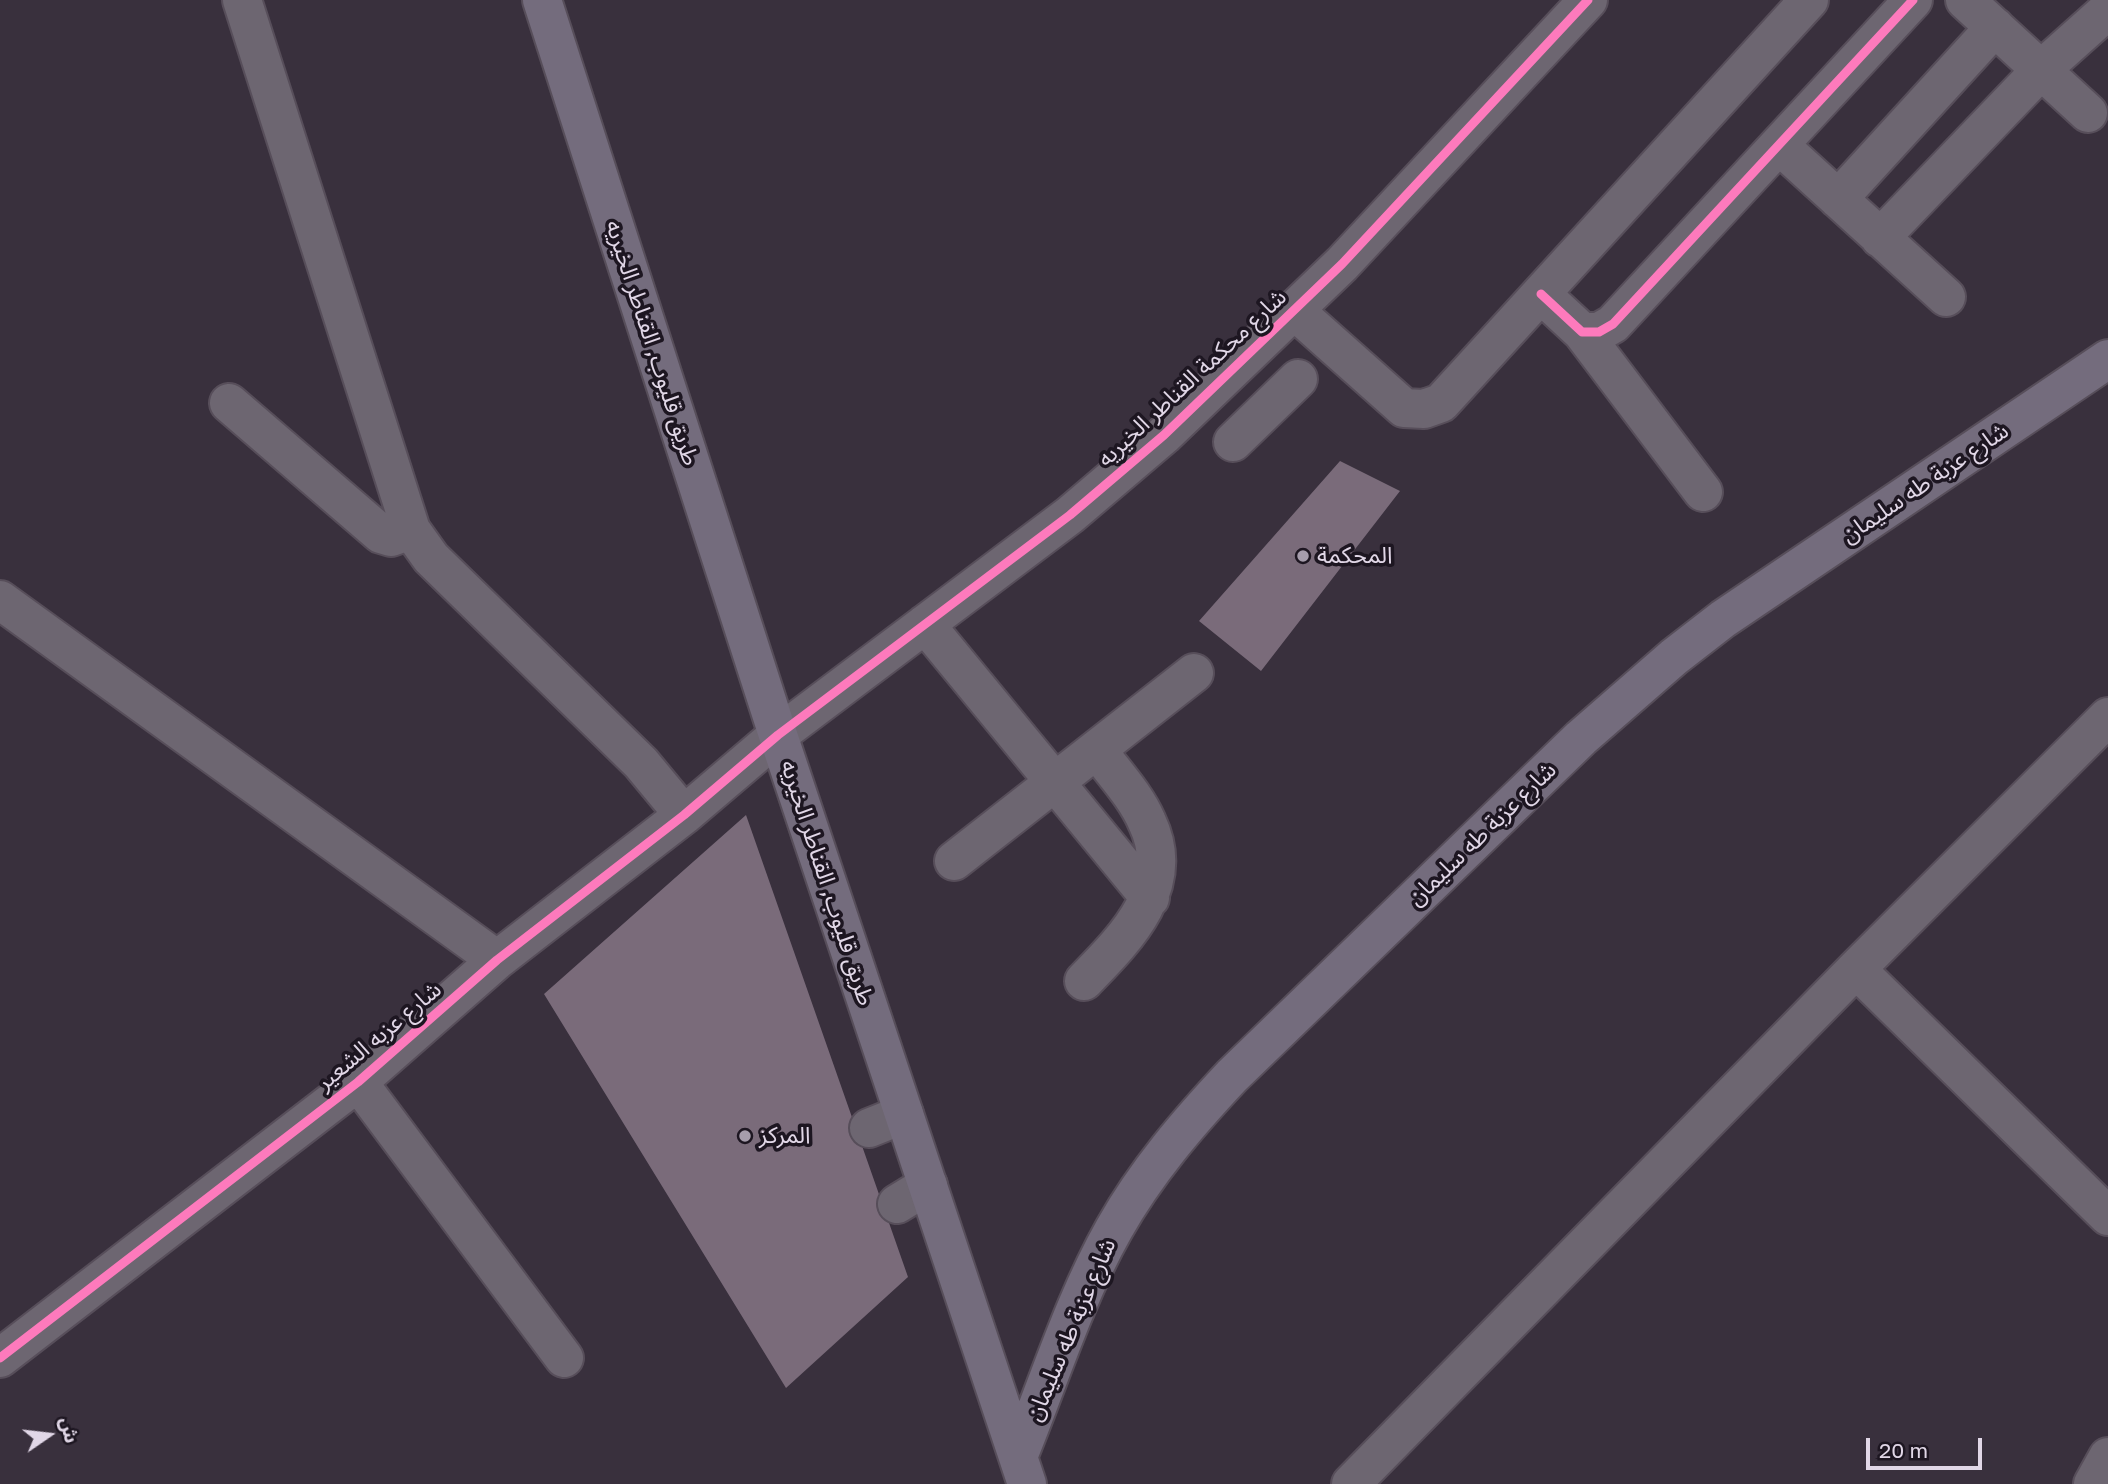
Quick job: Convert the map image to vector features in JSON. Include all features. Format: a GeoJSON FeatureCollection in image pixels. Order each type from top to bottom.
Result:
{"type":"FeatureCollection","features":[{"type":"Feature","properties":{"kind":"main road","name":"طريق قليوب, القناطر الخيريه"},"geometry":{"type":"LineString","coordinates":[[542,0],[778,735],[904,1114],[913,1195],[1023,1470]]}},
{"type":"Feature","properties":{"kind":"main road","name":"شارع عزبة طه سليمان"},"geometry":{"type":"LineString","coordinates":[[1023,1470],[1086,1287],[1114,1229],[1149,1175],[1188,1123],[1232,1076],[1581,738],[1674,657],[1723,620],[2108,359]]}},
{"type":"Feature","properties":{"kind":"street"},"geometry":{"type":"LineString","coordinates":[[243,0],[411,530],[432,558],[641,763],[684,815]]}},
{"type":"Feature","properties":{"kind":"street","name":"شارع محكمة القناطر الخيريه"},"geometry":{"type":"LineString","coordinates":[[778,735],[1070,515],[1228,376],[1295,311],[1588,0]]}},
{"type":"Feature","properties":{"kind":"street"},"geometry":{"type":"LineString","coordinates":[[1295,311],[1404,408],[1424,409],[1441,403],[1809,0]]}},
{"type":"Feature","properties":{"kind":"street"},"geometry":{"type":"LineString","coordinates":[[1582,332],[1599,332],[1613,324],[1913,0]]}},
{"type":"Feature","properties":{"kind":"street"},"geometry":{"type":"LineString","coordinates":[[1965,0],[2088,113]]}},
{"type":"Feature","properties":{"kind":"street"},"geometry":{"type":"LineString","coordinates":[[1880,238],[2042,69],[2108,10]]}},
{"type":"Feature","properties":{"kind":"street"},"geometry":{"type":"LineString","coordinates":[[1838,198],[1995,27]]}},
{"type":"Feature","properties":{"kind":"street"},"geometry":{"type":"LineString","coordinates":[[1779,145],[1946,297]]}},
{"type":"Feature","properties":{"kind":"street"},"geometry":{"type":"LineString","coordinates":[[1541,294],[1582,332],[1703,492]]}},
{"type":"Feature","properties":{"kind":"street"},"geometry":{"type":"LineString","coordinates":[[1228,376],[1264,412]]}},
{"type":"Feature","properties":{"kind":"street"},"geometry":{"type":"LineString","coordinates":[[1233,442],[1298,379]]}},
{"type":"Feature","properties":{"kind":"street"},"geometry":{"type":"LineString","coordinates":[[229,403],[381,534],[391,537],[411,530]]}},
{"type":"Feature","properties":{"kind":"street"},"geometry":{"type":"LineString","coordinates":[[0,600],[497,960]]}},
{"type":"Feature","properties":{"kind":"street"},"geometry":{"type":"LineString","coordinates":[[925,624],[1150,898]]}},
{"type":"Feature","properties":{"kind":"street"},"geometry":{"type":"LineString","coordinates":[[954,861],[1194,673]]}},
{"type":"Feature","properties":{"kind":"street"},"geometry":{"type":"LineString","coordinates":[[1351,1484],[1856,969],[2108,717]]}},
{"type":"Feature","properties":{"kind":"street","name":"شارع عزبه الشعير"},"geometry":{"type":"LineString","coordinates":[[0,1358],[358,1082],[497,960],[684,815],[778,735]]}},
{"type":"Feature","properties":{"kind":"street"},"geometry":{"type":"LineString","coordinates":[[1084,981],[1129,935],[1150,898],[1156,860],[1148,822],[1097,750]]}},
{"type":"Feature","properties":{"kind":"street"},"geometry":{"type":"LineString","coordinates":[[1856,969],[2108,1216]]}},
{"type":"Feature","properties":{"kind":"street"},"geometry":{"type":"LineString","coordinates":[[358,1082],[564,1358]]}},
{"type":"Feature","properties":{"kind":"street"},"geometry":{"type":"LineString","coordinates":[[869,1128],[904,1114]]}},
{"type":"Feature","properties":{"kind":"street"},"geometry":{"type":"LineString","coordinates":[[2093,1484],[2108,1457]]}},
{"type":"Feature","properties":{"kind":"building","name":"المحكمة"},"geometry":{"type":"Polygon","coordinates":[[[1340,461],[1400,491],[1261,671],[1199,621],[1340,461]]]}},
{"type":"Feature","properties":{"kind":"building","name":"المركز"},"geometry":{"type":"Polygon","coordinates":[[[746,815],[908,1277],[786,1388],[544,994],[746,815]]]}},
{"type":"Feature","properties":{"kind":"cycle path"},"geometry":{"type":"LineString","coordinates":[[0,1358],[358,1082],[497,960],[684,815],[778,735],[1070,515],[1164,435],[1342,264],[1588,0]]}},
{"type":"Feature","properties":{"kind":"cycle path"},"geometry":{"type":"LineString","coordinates":[[1541,294],[1582,332],[1599,332],[1613,324],[1913,0]]}},
{"type":"Feature","properties":{"kind":"place","name":"المحكمة"},"geometry":{"type":"Point","coordinates":[1303,556]}},
{"type":"Feature","properties":{"kind":"place","name":"المركز"},"geometry":{"type":"Point","coordinates":[745,1136]}}]}
